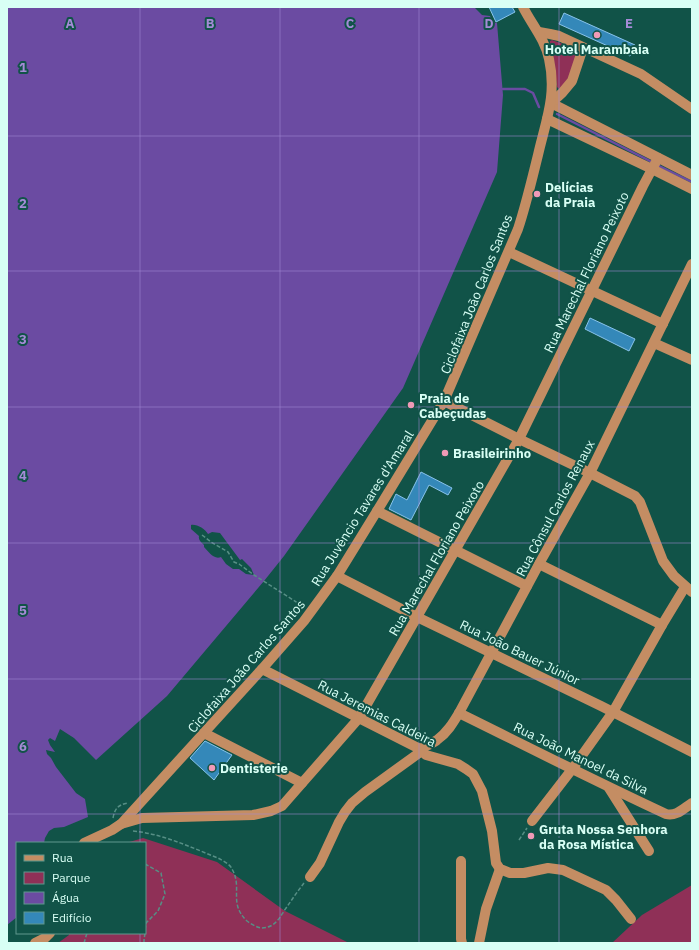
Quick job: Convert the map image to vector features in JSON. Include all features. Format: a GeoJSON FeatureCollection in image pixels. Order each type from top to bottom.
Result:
{"type":"FeatureCollection","features":[{"type":"Feature","properties":{"kind":"street","name":"Rua Juvêncio Tavares d'Amaral"},"geometry":{"type":"LineString","coordinates":[[116,822],[204,733],[262,670],[311,611],[337,576],[444,401],[509,252],[522,217],[551,103],[552,81],[549,58],[538,32],[523,7]]}},
{"type":"Feature","properties":{"kind":"street"},"geometry":{"type":"LineString","coordinates":[[538,32],[559,36],[641,74],[692,109]]}},
{"type":"Feature","properties":{"kind":"street"},"geometry":{"type":"LineString","coordinates":[[583,48],[572,81],[551,103],[571,113],[655,164],[692,189]]}},
{"type":"Feature","properties":{"kind":"street"},"geometry":{"type":"LineString","coordinates":[[547,118],[655,164],[692,175]]}},
{"type":"Feature","properties":{"kind":"street","name":"Rua Marechal Floriano Peixoto"},"geometry":{"type":"LineString","coordinates":[[116,822],[142,818],[253,815],[282,806],[359,718],[519,439],[655,164]]}},
{"type":"Feature","properties":{"kind":"street"},"geometry":{"type":"LineString","coordinates":[[509,252],[663,324]]}},
{"type":"Feature","properties":{"kind":"street","name":"Rua Cônsul Carlos Renaux"},"geometry":{"type":"LineString","coordinates":[[310,877],[320,863],[345,812],[352,803],[419,753],[420,749],[444,735],[450,728],[590,473],[692,264]]}},
{"type":"Feature","properties":{"kind":"street"},"geometry":{"type":"LineString","coordinates":[[654,343],[692,360]]}},
{"type":"Feature","properties":{"kind":"street"},"geometry":{"type":"LineString","coordinates":[[444,401],[634,496],[640,502],[663,561],[671,572],[689,590],[662,625],[613,712],[573,768],[532,821]]}},
{"type":"Feature","properties":{"kind":"street"},"geometry":{"type":"LineString","coordinates":[[377,511],[528,586]]}},
{"type":"Feature","properties":{"kind":"street"},"geometry":{"type":"LineString","coordinates":[[539,564],[662,625]]}},
{"type":"Feature","properties":{"kind":"street","name":"Rua João Bauer Júnior"},"geometry":{"type":"LineString","coordinates":[[337,576],[692,752]]}},
{"type":"Feature","properties":{"kind":"street","name":"Rua Jeremias Caldeira"},"geometry":{"type":"LineString","coordinates":[[262,670],[420,749],[426,755],[458,764],[473,774],[482,791],[492,831],[496,863],[500,869]]}},
{"type":"Feature","properties":{"kind":"street","name":"Rua João Manoel da Silva"},"geometry":{"type":"LineString","coordinates":[[459,713],[573,768],[609,788],[669,815],[672,816],[676,814],[692,803]]}},
{"type":"Feature","properties":{"kind":"street"},"geometry":{"type":"LineString","coordinates":[[204,733],[302,783]]}},
{"type":"Feature","properties":{"kind":"street"},"geometry":{"type":"LineString","coordinates":[[609,788],[649,851]]}},
{"type":"Feature","properties":{"kind":"street"},"geometry":{"type":"LineString","coordinates":[[132,805],[136,814],[142,818]]}},
{"type":"Feature","properties":{"kind":"street"},"geometry":{"type":"LineString","coordinates":[[86,842],[112,830],[116,822]]}},
{"type":"Feature","properties":{"kind":"street"},"geometry":{"type":"LineString","coordinates":[[461,861],[462,943]]}},
{"type":"Feature","properties":{"kind":"street"},"geometry":{"type":"LineString","coordinates":[[479,943],[486,908],[500,869],[510,873],[524,873],[548,868],[563,870],[606,890],[616,900],[630,919]]}},
{"type":"Feature","properties":{"kind":"street"},"geometry":{"type":"LineString","coordinates":[[35,943],[45,938],[49,934]]}},
{"type":"Feature","properties":{"kind":"path"},"geometry":{"type":"LineString","coordinates":[[202,535],[228,552],[234,562],[311,611]]}},
{"type":"Feature","properties":{"kind":"path"},"geometry":{"type":"LineString","coordinates":[[116,822],[116,808],[125,803],[132,805]]}},
{"type":"Feature","properties":{"kind":"path"},"geometry":{"type":"LineString","coordinates":[[519,840],[532,821]]}},
{"type":"Feature","properties":{"kind":"path"},"geometry":{"type":"LineString","coordinates":[[133,832],[144,832],[160,836],[218,858],[226,863],[232,868],[234,874],[238,910],[243,917],[258,928],[268,927],[277,922],[300,888],[310,877]]}},
{"type":"Feature","properties":{"kind":"path"},"geometry":{"type":"LineString","coordinates":[[146,865],[161,873],[165,894],[158,912],[146,923]]}},
{"type":"Feature","properties":{"kind":"green space"},"geometry":{"type":"Polygon","coordinates":[[[552,40],[577,49],[571,72],[566,83],[559,89],[557,87],[554,62],[550,46],[550,41],[552,40]]]}},
{"type":"Feature","properties":{"kind":"green space"},"geometry":{"type":"Polygon","coordinates":[[[143,838],[217,862],[285,911],[349,943],[58,943],[69,934],[146,934],[146,842],[129,842],[143,838]]]}},
{"type":"Feature","properties":{"kind":"green space"},"geometry":{"type":"Polygon","coordinates":[[[692,885],[692,943],[612,943],[642,915],[692,885]]]}},
{"type":"Feature","properties":{"kind":"water"},"geometry":{"type":"Polygon","coordinates":[[[7,7],[474,7],[482,15],[490,16],[493,22],[497,23],[503,95],[497,172],[403,388],[284,556],[167,696],[96,760],[74,738],[60,729],[55,741],[50,738],[48,740],[55,752],[46,750],[47,754],[76,793],[85,799],[88,817],[64,827],[54,828],[49,831],[44,842],[16,842],[16,918],[7,925],[7,7]],[[191,525],[191,529],[199,536],[204,547],[212,555],[218,558],[221,557],[226,564],[233,569],[239,569],[246,574],[254,575],[251,568],[242,559],[240,560],[220,533],[212,532],[208,534],[201,527],[191,525]]]}},
{"type":"Feature","properties":{"kind":"building"},"geometry":{"type":"Polygon","coordinates":[[[489,7],[512,7],[515,12],[496,22],[489,7]]]}},
{"type":"Feature","properties":{"kind":"building","name":"Hotel Marambaia"},"geometry":{"type":"Polygon","coordinates":[[[564,13],[635,45],[630,56],[559,24],[564,13]]]}},
{"type":"Feature","properties":{"kind":"building"},"geometry":{"type":"Polygon","coordinates":[[[590,318],[635,339],[629,351],[585,329],[590,318]]]}},
{"type":"Feature","properties":{"kind":"building"},"geometry":{"type":"Polygon","coordinates":[[[421,472],[452,488],[448,495],[429,485],[411,520],[389,509],[396,494],[407,500],[421,472]]]}},
{"type":"Feature","properties":{"kind":"building","name":"Dentisterie"},"geometry":{"type":"Polygon","coordinates":[[[205,741],[232,755],[214,780],[190,758],[205,741]]]}},
{"type":"Feature","properties":{"kind":"waterway"},"geometry":{"type":"LineString","coordinates":[[503,89],[525,89],[533,93],[539,107]]}},
{"type":"Feature","properties":{"kind":"waterway"},"geometry":{"type":"LineString","coordinates":[[557,114],[652,162]]}},
{"type":"Feature","properties":{"kind":"waterway"},"geometry":{"type":"LineString","coordinates":[[657,165],[692,182]]}},
{"type":"Feature","properties":{"kind":"place","name":"Hotel Marambaia"},"geometry":{"type":"Point","coordinates":[597,35]}},
{"type":"Feature","properties":{"kind":"place","name":"Delícias da Praia"},"geometry":{"type":"Point","coordinates":[537,194]}},
{"type":"Feature","properties":{"kind":"place","name":"Praia de Cabeçudas"},"geometry":{"type":"Point","coordinates":[411,405]}},
{"type":"Feature","properties":{"kind":"place","name":"Brasileirinho"},"geometry":{"type":"Point","coordinates":[445,453]}},
{"type":"Feature","properties":{"kind":"place","name":"Dentisterie"},"geometry":{"type":"Point","coordinates":[212,768]}},
{"type":"Feature","properties":{"kind":"place","name":"Gruta Nossa Senhora da Rosa Mística"},"geometry":{"type":"Point","coordinates":[531,836]}}]}
